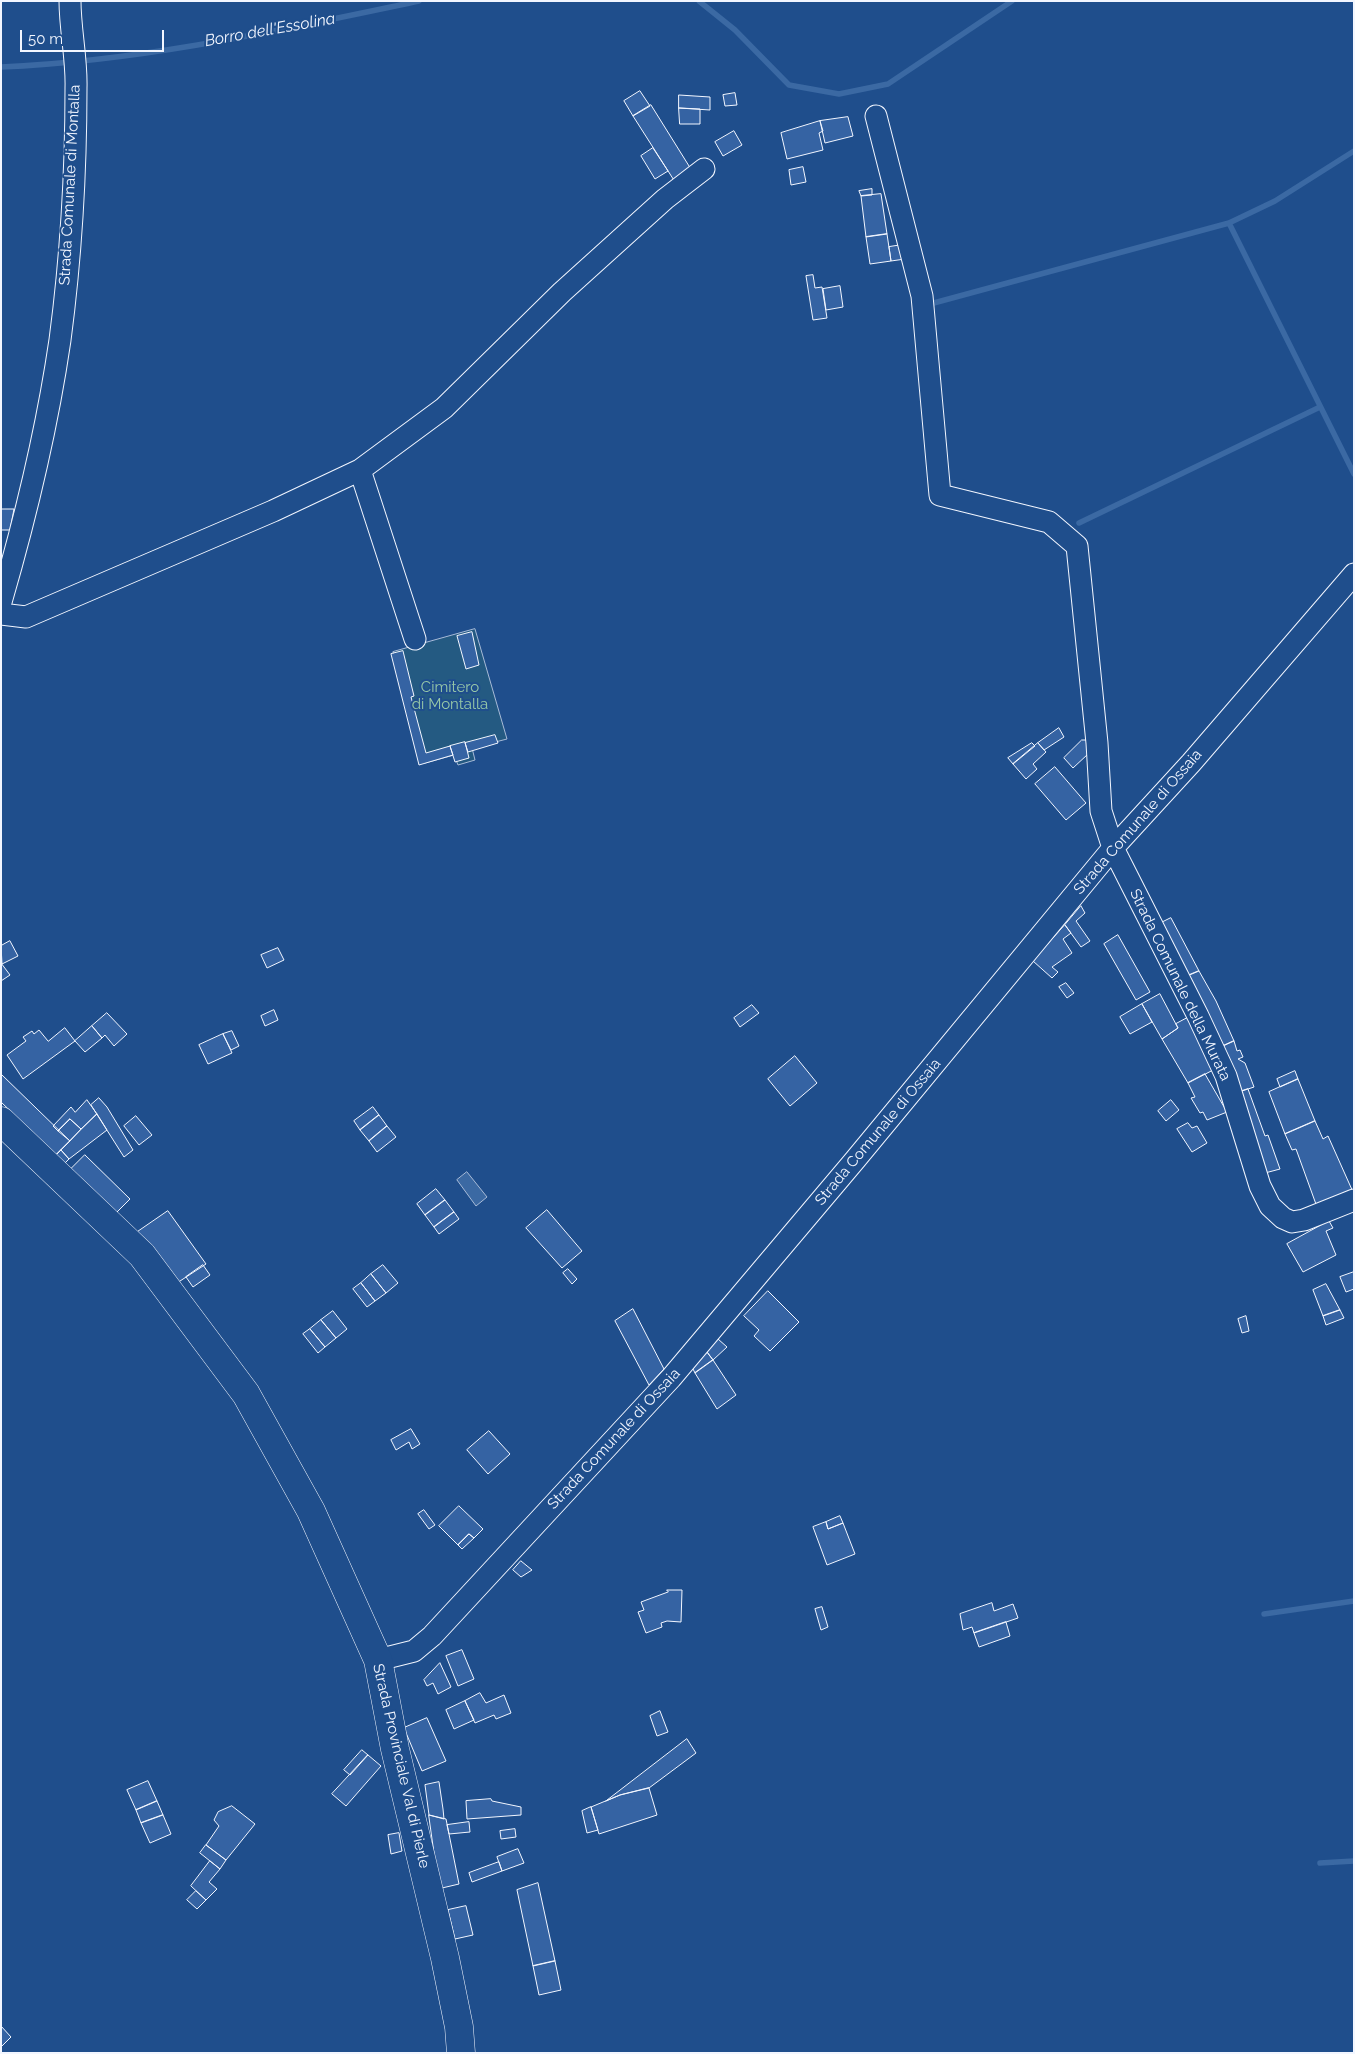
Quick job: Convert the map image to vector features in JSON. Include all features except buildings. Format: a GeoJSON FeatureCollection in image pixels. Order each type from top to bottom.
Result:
{"type":"FeatureCollection","features":[{"type":"Feature","properties":{"kind":"main road","name":"Strada Provinciale Val di Pierle"},"geometry":{"type":"LineString","coordinates":[[1,1121],[142,1255],[246,1394],[311,1511],[378,1660],[394,1750],[445,1958],[459,2027],[461,2053]]}},
{"type":"Feature","properties":{"kind":"street","name":"Strada Comunale di Montalla"},"geometry":{"type":"LineString","coordinates":[[1,602],[15,554],[42,439],[61,331],[70,245],[76,86],[70,23],[70,1]]}},
{"type":"Feature","properties":{"kind":"street"},"geometry":{"type":"LineString","coordinates":[[876,116],[922,296],[940,495],[1049,522],[1077,546],[1097,743],[1101,811],[1113,848]]}},
{"type":"Feature","properties":{"kind":"street"},"geometry":{"type":"LineString","coordinates":[[1,614],[26,617],[273,511],[360,470],[444,408],[562,292],[665,199],[704,169]]}},
{"type":"Feature","properties":{"kind":"street"},"geometry":{"type":"LineString","coordinates":[[360,470],[415,639]]}},
{"type":"Feature","properties":{"kind":"street","name":"Strada Comunale di Ossaia"},"geometry":{"type":"LineString","coordinates":[[378,1660],[414,1651],[432,1636],[672,1378],[1113,848],[1197,755],[1354,574]]}},
{"type":"Feature","properties":{"kind":"street","name":"Strada Comunale della Murata"},"geometry":{"type":"LineString","coordinates":[[1113,848],[1198,1016],[1226,1076],[1260,1186],[1270,1206],[1283,1218],[1292,1222],[1304,1220],[1354,1200]]}},
{"type":"Feature","properties":{"kind":"green space","name":"Cimitero di Montalla"},"geometry":{"type":"Polygon","coordinates":[[[475,629],[507,739],[472,748],[475,760],[458,765],[454,755],[425,763],[393,652],[475,629]]]}},
{"type":"Feature","properties":{"kind":"shaded area"},"geometry":{"type":"Polygon","coordinates":[[[467,1172],[487,1197],[476,1206],[457,1180],[467,1172]]]}},
{"type":"Feature","properties":{"kind":"waterway","name":"Borro dell'Essolina"},"geometry":{"type":"LineString","coordinates":[[1,67],[54,64],[211,43],[419,1]]}},
{"type":"Feature","properties":{"kind":"waterway","name":"Borro dell'Essolina"},"geometry":{"type":"LineString","coordinates":[[699,1],[735,30],[789,85],[839,94],[888,84],[1012,1]]}},
{"type":"Feature","properties":{"kind":"waterway"},"geometry":{"type":"LineString","coordinates":[[930,304],[1229,223],[1275,201],[1354,151]]}},
{"type":"Feature","properties":{"kind":"waterway"},"geometry":{"type":"LineString","coordinates":[[1229,223],[1354,474]]}},
{"type":"Feature","properties":{"kind":"waterway"},"geometry":{"type":"LineString","coordinates":[[1079,523],[1320,407]]}},
{"type":"Feature","properties":{"kind":"waterway"},"geometry":{"type":"LineString","coordinates":[[1264,1614],[1354,1601]]}},
{"type":"Feature","properties":{"kind":"waterway"},"geometry":{"type":"LineString","coordinates":[[1320,1863],[1354,1861]]}}]}
